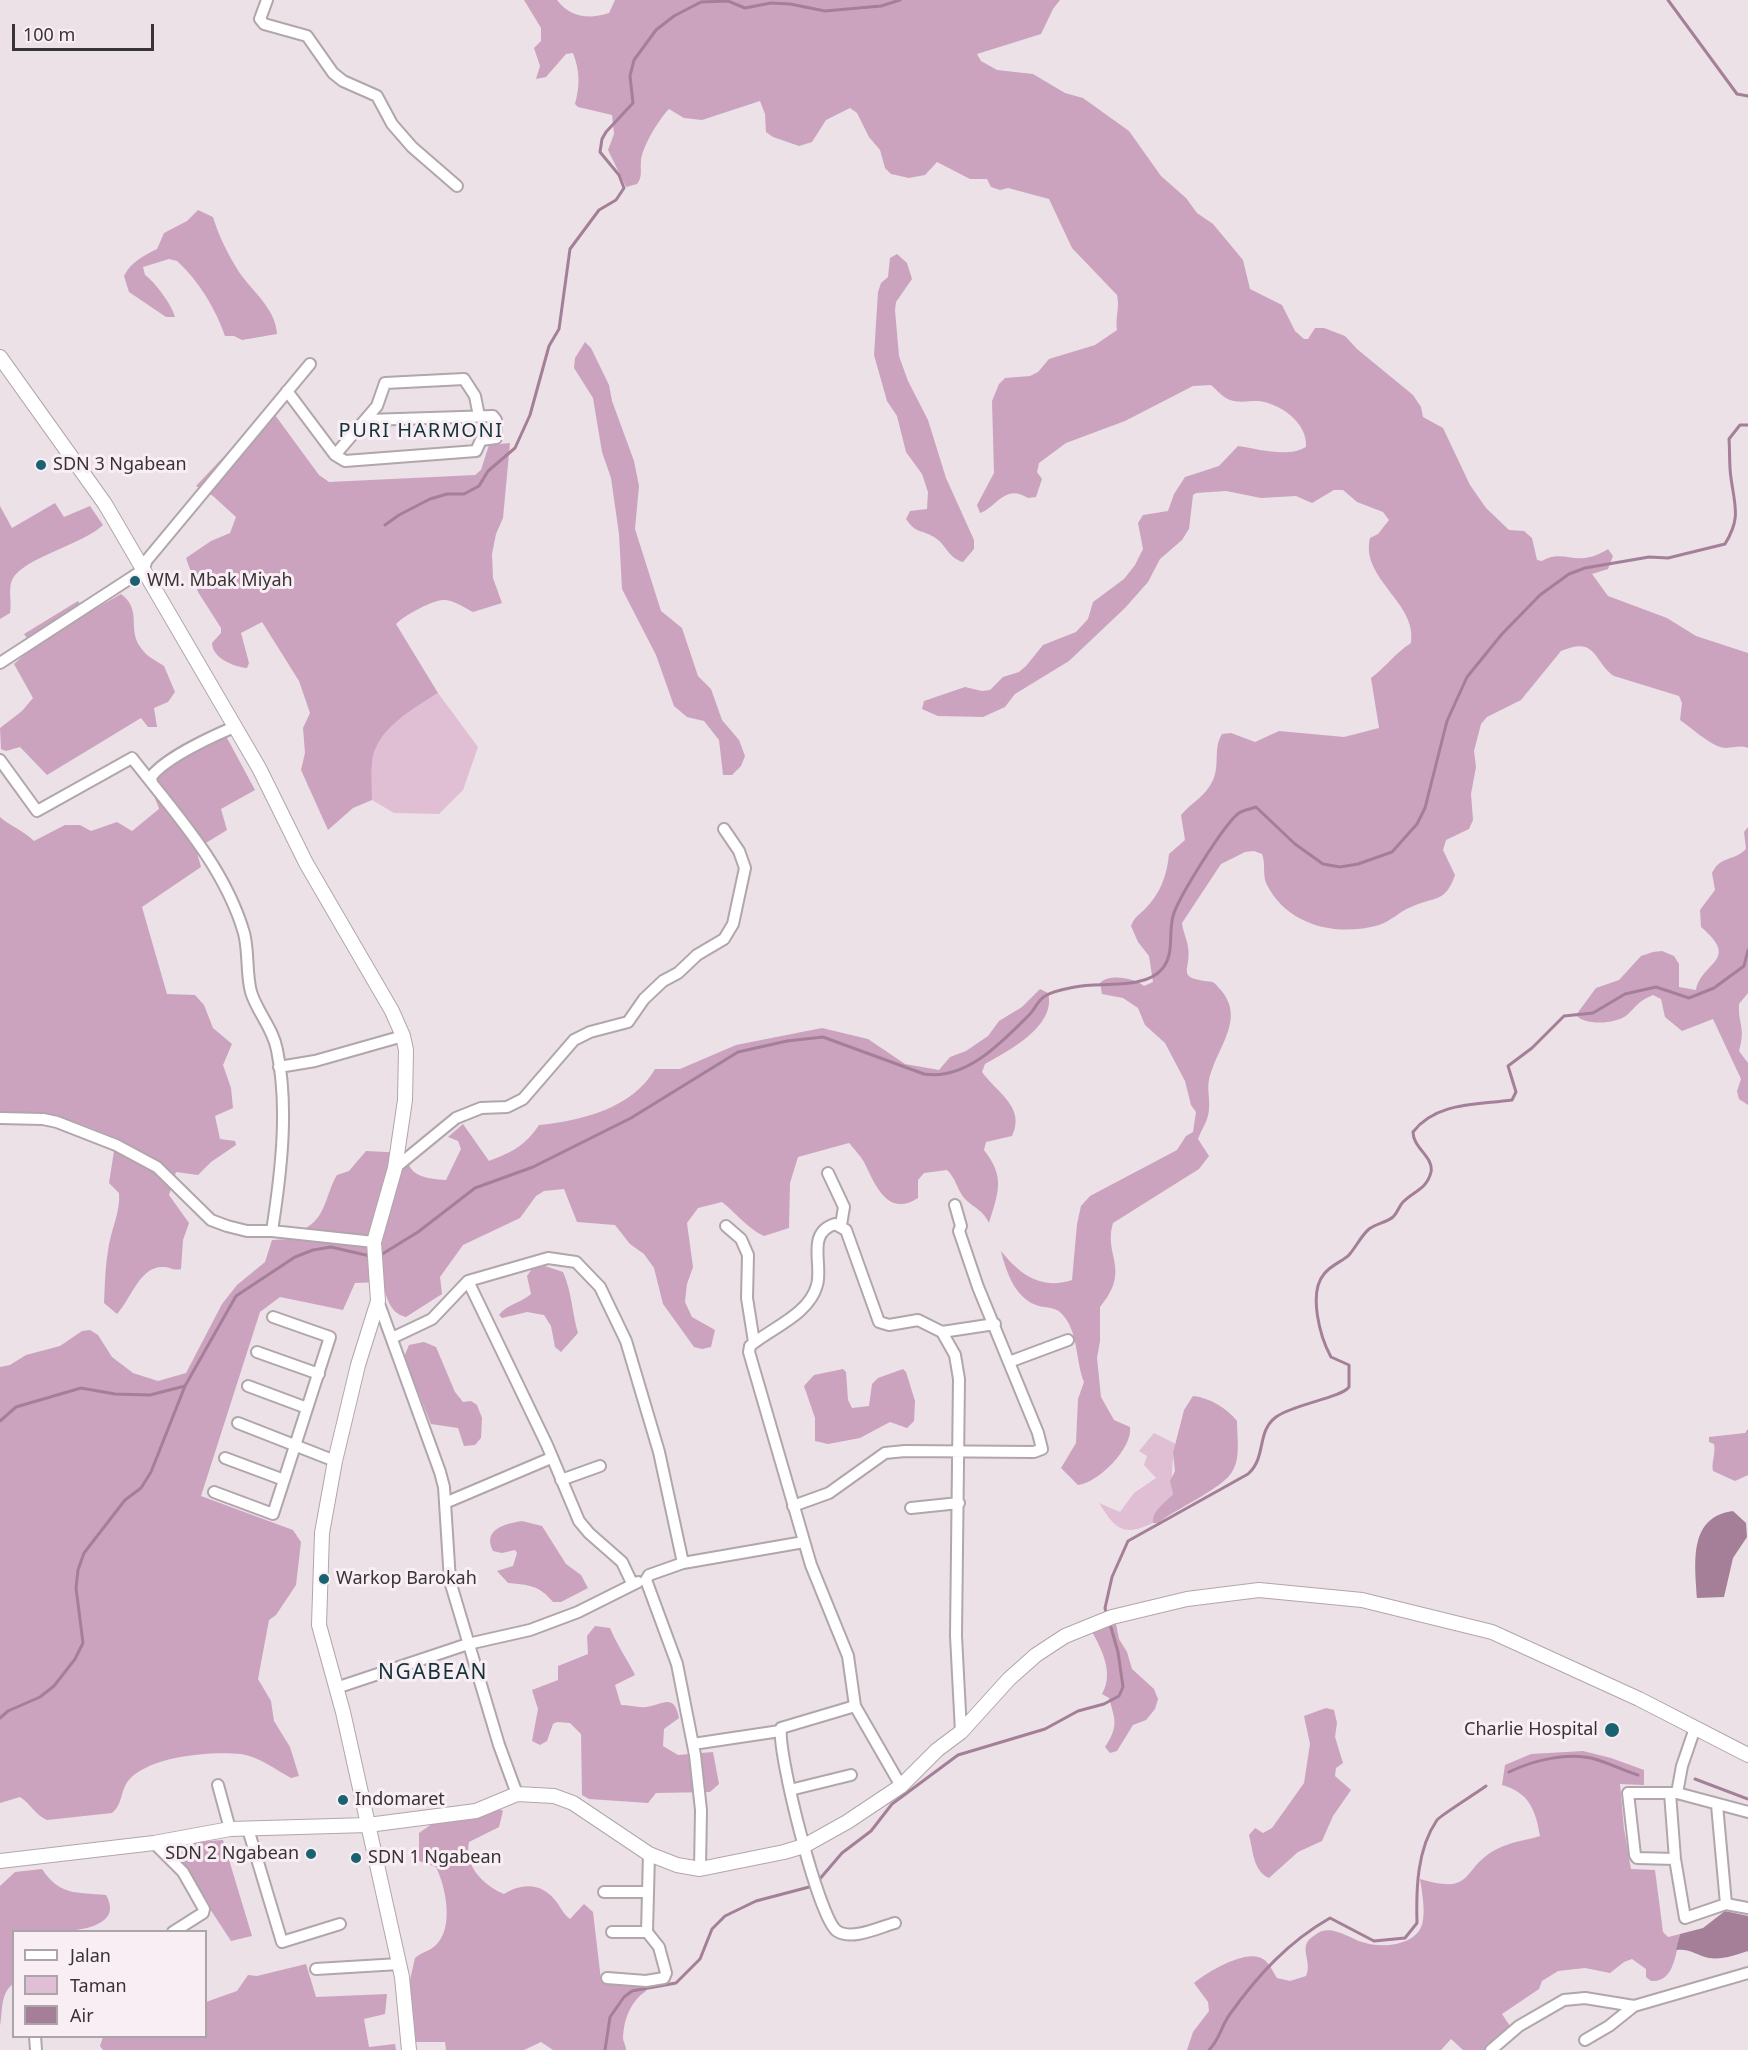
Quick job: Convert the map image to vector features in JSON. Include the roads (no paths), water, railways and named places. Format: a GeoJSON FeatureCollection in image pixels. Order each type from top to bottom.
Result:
{"type":"FeatureCollection","features":[{"type":"Feature","properties":{"kind":"street"},"geometry":{"type":"LineString","coordinates":[[267,0],[261,12],[260,20],[264,24],[307,36],[333,73],[343,81],[377,96],[392,124],[407,141],[457,186]]}},
{"type":"Feature","properties":{"kind":"street"},"geometry":{"type":"LineString","coordinates":[[0,357],[105,504],[259,768],[306,863],[392,1011],[403,1036],[406,1065],[405,1100],[395,1168],[375,1252],[378,1301],[440,1472],[445,1503],[450,1581],[517,1794]]}},
{"type":"Feature","properties":{"kind":"street"},"geometry":{"type":"LineString","coordinates":[[0,663],[143,570],[147,560],[310,364]]}},
{"type":"Feature","properties":{"kind":"street"},"geometry":{"type":"LineString","coordinates":[[335,455],[367,420],[379,403],[385,383],[460,379],[468,381],[475,396],[479,416]]}},
{"type":"Feature","properties":{"kind":"street"},"geometry":{"type":"LineString","coordinates":[[287,391],[335,455],[345,461],[477,451],[481,440],[496,438],[495,417],[367,420]]}},
{"type":"Feature","properties":{"kind":"street"},"geometry":{"type":"LineString","coordinates":[[152,783],[151,777],[156,771],[234,726]]}},
{"type":"Feature","properties":{"kind":"street"},"geometry":{"type":"LineString","coordinates":[[0,760],[37,811],[132,758],[189,828],[218,874],[237,916],[247,948],[251,992],[272,1034],[279,1067],[281,1171],[272,1231]]}},
{"type":"Feature","properties":{"kind":"street"},"geometry":{"type":"LineString","coordinates":[[395,1168],[456,1118],[481,1108],[507,1107],[523,1100],[574,1040],[590,1032],[628,1022],[644,999],[663,981],[678,974],[697,955],[724,939],[733,924],[745,868],[739,851],[724,829]]}},
{"type":"Feature","properties":{"kind":"street"},"geometry":{"type":"LineString","coordinates":[[279,1067],[315,1061],[403,1036]]}},
{"type":"Feature","properties":{"kind":"street"},"geometry":{"type":"LineString","coordinates":[[0,1118],[43,1119],[87,1132],[158,1167],[211,1220],[247,1231],[272,1231],[375,1252]]}},
{"type":"Feature","properties":{"kind":"street"},"geometry":{"type":"LineString","coordinates":[[828,1173],[844,1207],[841,1225]]}},
{"type":"Feature","properties":{"kind":"street"},"geometry":{"type":"LineString","coordinates":[[793,1506],[829,1493],[885,1453],[1034,1452],[1042,1449],[1038,1433],[995,1324],[978,1287],[959,1231],[961,1226],[955,1205]]}},
{"type":"Feature","properties":{"kind":"street"},"geometry":{"type":"LineString","coordinates":[[899,1784],[855,1706],[848,1656],[804,1542],[749,1352],[754,1342],[798,1313],[813,1294],[817,1284],[817,1251],[821,1232],[828,1226],[841,1225],[846,1230],[879,1322],[889,1325],[918,1320],[942,1332],[955,1355],[960,1379],[957,1452],[959,1503],[956,1636],[961,1732]]}},
{"type":"Feature","properties":{"kind":"street"},"geometry":{"type":"LineString","coordinates":[[726,1226],[741,1239],[748,1255],[747,1298],[754,1342]]}},
{"type":"Feature","properties":{"kind":"street"},"geometry":{"type":"LineString","coordinates":[[392,1338],[432,1319],[468,1281],[548,1258],[576,1262],[600,1287],[626,1341],[641,1386],[683,1563]]}},
{"type":"Feature","properties":{"kind":"street"},"geometry":{"type":"LineString","coordinates":[[468,1281],[582,1525],[622,1562],[632,1583]]}},
{"type":"Feature","properties":{"kind":"street"},"geometry":{"type":"LineString","coordinates":[[378,1301],[358,1365],[335,1461],[322,1533],[319,1625],[336,1688],[399,1964],[409,2050]]}},
{"type":"Feature","properties":{"kind":"street"},"geometry":{"type":"LineString","coordinates":[[214,1492],[273,1514],[297,1445],[330,1337],[273,1317]]}},
{"type":"Feature","properties":{"kind":"street"},"geometry":{"type":"LineString","coordinates":[[942,1332],[995,1324]]}},
{"type":"Feature","properties":{"kind":"street"},"geometry":{"type":"LineString","coordinates":[[1009,1362],[1068,1340]]}},
{"type":"Feature","properties":{"kind":"street"},"geometry":{"type":"LineString","coordinates":[[257,1352],[319,1374]]}},
{"type":"Feature","properties":{"kind":"street"},"geometry":{"type":"LineString","coordinates":[[248,1386],[307,1408]]}},
{"type":"Feature","properties":{"kind":"street"},"geometry":{"type":"LineString","coordinates":[[238,1423],[335,1461]]}},
{"type":"Feature","properties":{"kind":"street"},"geometry":{"type":"LineString","coordinates":[[225,1458],[284,1480]]}},
{"type":"Feature","properties":{"kind":"street"},"geometry":{"type":"LineString","coordinates":[[445,1503],[551,1458]]}},
{"type":"Feature","properties":{"kind":"street"},"geometry":{"type":"LineString","coordinates":[[561,1480],[600,1466]]}},
{"type":"Feature","properties":{"kind":"street"},"geometry":{"type":"LineString","coordinates":[[911,1508],[959,1503]]}},
{"type":"Feature","properties":{"kind":"street"},"geometry":{"type":"LineString","coordinates":[[336,1688],[468,1644],[530,1630],[568,1616],[632,1583],[646,1580],[649,1575],[683,1563],[804,1542]]}},
{"type":"Feature","properties":{"kind":"street"},"geometry":{"type":"LineString","coordinates":[[646,1580],[677,1664],[693,1744],[701,1810],[699,1869]]}},
{"type":"Feature","properties":{"kind":"street"},"geometry":{"type":"LineString","coordinates":[[0,1861],[154,1842],[231,1829],[368,1825],[476,1811],[517,1794],[554,1796],[573,1803],[649,1854],[677,1865],[699,1869],[804,1846],[847,1822],[899,1784],[961,1732],[1010,1679],[1036,1655],[1065,1636],[1108,1618],[1187,1599],[1259,1590],[1362,1600],[1492,1632],[1639,1699],[1748,1755]]}},
{"type":"Feature","properties":{"kind":"street"},"geometry":{"type":"LineString","coordinates":[[693,1744],[780,1731],[784,1726],[855,1706]]}},
{"type":"Feature","properties":{"kind":"street"},"geometry":{"type":"LineString","coordinates":[[1695,1728],[1675,1789],[1675,1859],[1685,1918],[1726,1904],[1748,1908]]}},
{"type":"Feature","properties":{"kind":"street"},"geometry":{"type":"LineString","coordinates":[[780,1731],[790,1790],[804,1846],[831,1925],[840,1933],[867,1932],[895,1923]]}},
{"type":"Feature","properties":{"kind":"street"},"geometry":{"type":"LineString","coordinates":[[790,1790],[851,1775]]}},
{"type":"Feature","properties":{"kind":"street"},"geometry":{"type":"LineString","coordinates":[[218,1785],[231,1829]]}},
{"type":"Feature","properties":{"kind":"street"},"geometry":{"type":"LineString","coordinates":[[1675,1859],[1638,1858],[1626,1796],[1633,1792],[1675,1789],[1717,1805],[1748,1812]]}},
{"type":"Feature","properties":{"kind":"street"},"geometry":{"type":"LineString","coordinates":[[1717,1805],[1726,1904]]}},
{"type":"Feature","properties":{"kind":"street"},"geometry":{"type":"LineString","coordinates":[[248,1829],[282,1942],[340,1924]]}},
{"type":"Feature","properties":{"kind":"street"},"geometry":{"type":"LineString","coordinates":[[154,1842],[183,1872],[204,1909],[203,1913],[176,1930]]}},
{"type":"Feature","properties":{"kind":"street"},"geometry":{"type":"LineString","coordinates":[[607,1978],[646,1981],[664,1978],[666,1973],[665,1962],[659,1947],[647,1932],[649,1854]]}},
{"type":"Feature","properties":{"kind":"street"},"geometry":{"type":"LineString","coordinates":[[604,1892],[648,1892]]}},
{"type":"Feature","properties":{"kind":"street"},"geometry":{"type":"LineString","coordinates":[[612,1932],[647,1932]]}},
{"type":"Feature","properties":{"kind":"street"},"geometry":{"type":"LineString","coordinates":[[316,1969],[399,1964]]}},
{"type":"Feature","properties":{"kind":"street"},"geometry":{"type":"LineString","coordinates":[[1585,2040],[1609,2026],[1634,2006],[1748,1973]]}},
{"type":"Feature","properties":{"kind":"street"},"geometry":{"type":"LineString","coordinates":[[1491,2050],[1519,2026],[1564,2000],[1585,1998],[1634,2006]]}},
{"type":"Feature","properties":{"kind":"water"},"geometry":{"type":"Polygon","coordinates":[[[1733,1511],[1746,1523],[1747,1537],[1733,1558],[1724,1597],[1697,1598],[1695,1570],[1697,1544],[1701,1532],[1708,1522],[1718,1515],[1733,1511]]]}},
{"type":"Feature","properties":{"kind":"water"},"geometry":{"type":"Polygon","coordinates":[[[1725,1911],[1748,1916],[1748,1951],[1729,1957],[1714,1958],[1685,1950],[1676,1950],[1680,1934],[1703,1928],[1725,1911]]]}},
{"type":"Feature","properties":{"kind":"waterway"},"geometry":{"type":"LineString","coordinates":[[385,525],[430,499],[447,494],[464,494],[479,486],[488,471],[515,448],[530,415],[549,346],[559,329],[570,249],[599,210],[616,200],[624,188],[619,175],[600,152],[602,139],[633,103],[630,76],[634,60],[656,30],[674,16],[701,2],[728,1],[745,8],[771,3],[790,4],[825,11],[881,6],[900,0]]}},
{"type":"Feature","properties":{"kind":"waterway"},"geometry":{"type":"LineString","coordinates":[[1668,0],[1737,94],[1748,96]]}},
{"type":"Feature","properties":{"kind":"waterway"},"geometry":{"type":"LineString","coordinates":[[379,1256],[418,1232],[475,1188],[533,1167],[631,1118],[738,1052],[787,1041],[823,1037],[924,1074],[939,1075],[954,1072],[982,1057],[1008,1036],[1048,994],[1075,987],[1134,983],[1154,976],[1166,963],[1170,950],[1173,916],[1183,894],[1223,831],[1243,811],[1256,807],[1295,844],[1323,864],[1340,867],[1358,864],[1392,852],[1417,824],[1425,808],[1447,721],[1467,677],[1502,634],[1540,595],[1569,574],[1585,568],[1649,557],[1668,558],[1725,544],[1733,527],[1736,512],[1730,473],[1729,439],[1740,425],[1748,425]]}},
{"type":"Feature","properties":{"kind":"waterway"},"geometry":{"type":"LineString","coordinates":[[1107,1615],[1105,1608],[1112,1577],[1128,1541],[1248,1474],[1258,1460],[1266,1430],[1276,1417],[1294,1408],[1337,1394],[1349,1387],[1349,1365],[1331,1357],[1323,1338],[1316,1303],[1319,1282],[1327,1271],[1349,1255],[1369,1229],[1393,1217],[1403,1202],[1420,1189],[1429,1178],[1431,1167],[1427,1157],[1416,1143],[1413,1132],[1422,1122],[1445,1110],[1471,1104],[1512,1100],[1516,1092],[1508,1066],[1532,1048],[1564,1016],[1593,1013],[1625,994],[1656,987],[1689,998],[1714,988],[1744,966],[1748,950]]}},
{"type":"Feature","properties":{"kind":"waterway"},"geometry":{"type":"LineString","coordinates":[[0,1718],[8,1711],[40,1697],[54,1686],[75,1659],[83,1643],[76,1588],[78,1570],[84,1553],[125,1500],[141,1488],[151,1472],[185,1386],[236,1296],[295,1257],[313,1250],[331,1247],[370,1256]]}},
{"type":"Feature","properties":{"kind":"waterway"},"geometry":{"type":"LineString","coordinates":[[0,1421],[16,1407],[81,1388],[115,1394],[150,1395],[185,1386]]}},
{"type":"Feature","properties":{"kind":"waterway"},"geometry":{"type":"LineString","coordinates":[[818,1881],[842,1853],[871,1831],[892,1804],[958,1755],[1045,1729],[1078,1711],[1104,1704],[1119,1696],[1123,1687],[1118,1652],[1110,1624]]}},
{"type":"Feature","properties":{"kind":"waterway"},"geometry":{"type":"LineString","coordinates":[[1509,1772],[1552,1758],[1576,1756],[1598,1760],[1638,1775]]}},
{"type":"Feature","properties":{"kind":"waterway"},"geometry":{"type":"LineString","coordinates":[[1695,1779],[1748,1799]]}},
{"type":"Feature","properties":{"kind":"waterway"},"geometry":{"type":"LineString","coordinates":[[1209,2050],[1230,2014],[1263,1973],[1287,1949],[1330,1918],[1374,1941],[1405,1938],[1417,1923],[1419,1870],[1430,1831],[1439,1818],[1486,1786]]}},
{"type":"Feature","properties":{"kind":"waterway"},"geometry":{"type":"LineString","coordinates":[[605,2050],[610,2017],[624,1997],[632,1991],[676,1983],[700,1959],[712,1929],[725,1916],[756,1901],[813,1886]]}},
{"type":"Feature","properties":{"kind":"place","name":"SDN 3 Ngabean"},"geometry":{"type":"Point","coordinates":[41,465]}},
{"type":"Feature","properties":{"kind":"place","name":"WM. Mbak Miyah"},"geometry":{"type":"Point","coordinates":[135,581]}},
{"type":"Feature","properties":{"kind":"place","name":"Warkop Barokah"},"geometry":{"type":"Point","coordinates":[324,1579]}},
{"type":"Feature","properties":{"kind":"place","name":"Charlie Hospital"},"geometry":{"type":"Point","coordinates":[1612,1730]}},
{"type":"Feature","properties":{"kind":"place","name":"Indomaret"},"geometry":{"type":"Point","coordinates":[343,1800]}},
{"type":"Feature","properties":{"kind":"place","name":"SDN 2 Ngabean"},"geometry":{"type":"Point","coordinates":[311,1854]}},
{"type":"Feature","properties":{"kind":"place","name":"SDN 1 Ngabean"},"geometry":{"type":"Point","coordinates":[356,1858]}},
{"type":"Feature","properties":{"kind":"district","name":"PURI HARMONI"},"geometry":{"type":"Point","coordinates":[421,431]}},
{"type":"Feature","properties":{"kind":"district","name":"NGABEAN"},"geometry":{"type":"Point","coordinates":[433,1673]}}]}
